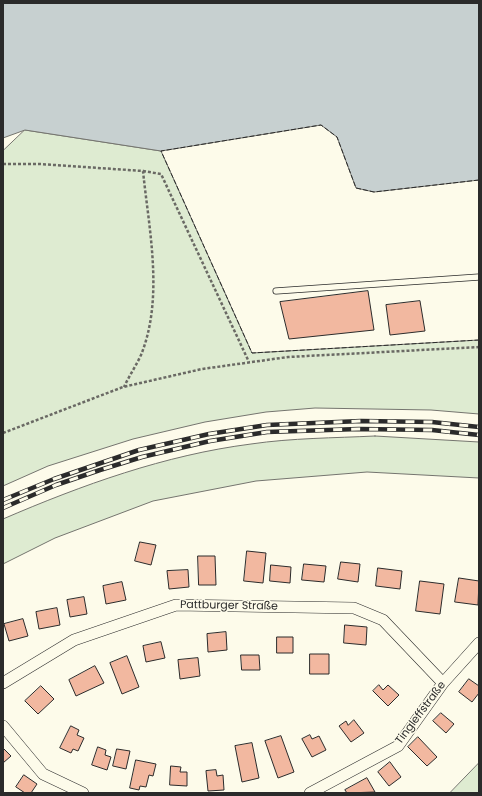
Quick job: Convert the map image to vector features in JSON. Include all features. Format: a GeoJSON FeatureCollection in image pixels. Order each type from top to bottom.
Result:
{"type":"FeatureCollection","features":[{"type":"Feature","properties":{"kind":"street","name":"Pattburger Straße"},"geometry":{"type":"LineString","coordinates":[[3,684],[74,640],[176,604],[354,608],[384,620],[443,683]]}},
{"type":"Feature","properties":{"kind":"street","name":"Tingleffstraße"},"geometry":{"type":"LineString","coordinates":[[310,793],[398,746],[443,683],[479,643]]}},
{"type":"Feature","properties":{"kind":"street"},"geometry":{"type":"LineString","coordinates":[[3,726],[43,774],[83,793]]}},
{"type":"Feature","properties":{"kind":"lane"},"geometry":{"type":"LineString","coordinates":[[276,291],[479,278]]}},
{"type":"Feature","properties":{"kind":"path"},"geometry":{"type":"LineString","coordinates":[[3,164],[40,164],[143,171],[161,174],[249,362]]}},
{"type":"Feature","properties":{"kind":"path"},"geometry":{"type":"LineString","coordinates":[[123,387],[141,355],[149,327],[153,295],[153,265],[143,171]]}},
{"type":"Feature","properties":{"kind":"path"},"geometry":{"type":"LineString","coordinates":[[3,433],[123,387],[202,369],[288,357],[479,347]]}},
{"type":"Feature","properties":{"kind":"green space"},"geometry":{"type":"Polygon","coordinates":[[[25,130],[161,151],[252,353],[479,340],[479,414],[431,410],[315,408],[266,412],[205,422],[133,439],[48,466],[3,486],[3,151],[25,130]]]}},
{"type":"Feature","properties":{"kind":"green space"},"geometry":{"type":"Polygon","coordinates":[[[375,436],[479,442],[479,478],[367,472],[256,481],[153,501],[55,538],[3,564],[3,519],[94,483],[156,464],[219,449],[282,440],[375,436]]]}},
{"type":"Feature","properties":{"kind":"green space"},"geometry":{"type":"Polygon","coordinates":[[[479,763],[479,793],[450,793],[479,763]]]}},
{"type":"Feature","properties":{"kind":"shaded area"},"geometry":{"type":"Polygon","coordinates":[[[3,3],[479,3],[479,180],[374,192],[356,188],[337,137],[321,125],[161,151],[25,130],[3,138],[3,3]]]}},
{"type":"Feature","properties":{"kind":"building"},"geometry":{"type":"Polygon","coordinates":[[[368,291],[374,330],[289,339],[280,302],[368,291]]]}},
{"type":"Feature","properties":{"kind":"building"},"geometry":{"type":"Polygon","coordinates":[[[420,301],[425,331],[390,335],[386,305],[420,301]]]}},
{"type":"Feature","properties":{"kind":"building"},"geometry":{"type":"Polygon","coordinates":[[[140,542],[156,545],[151,565],[135,561],[140,542]]]}},
{"type":"Feature","properties":{"kind":"building"},"geometry":{"type":"Polygon","coordinates":[[[247,551],[266,553],[263,583],[244,581],[247,551]]]}},
{"type":"Feature","properties":{"kind":"building"},"geometry":{"type":"Polygon","coordinates":[[[198,556],[215,556],[216,585],[199,585],[198,556]]]}},
{"type":"Feature","properties":{"kind":"building"},"geometry":{"type":"Polygon","coordinates":[[[341,562],[360,564],[358,582],[338,579],[341,562]]]}},
{"type":"Feature","properties":{"kind":"building"},"geometry":{"type":"Polygon","coordinates":[[[304,564],[326,566],[324,582],[302,580],[304,564]]]}},
{"type":"Feature","properties":{"kind":"building"},"geometry":{"type":"Polygon","coordinates":[[[271,565],[291,567],[290,583],[270,581],[271,565]]]}},
{"type":"Feature","properties":{"kind":"building"},"geometry":{"type":"Polygon","coordinates":[[[378,568],[402,571],[400,589],[376,586],[378,568]]]}},
{"type":"Feature","properties":{"kind":"building"},"geometry":{"type":"Polygon","coordinates":[[[188,570],[189,587],[169,589],[167,571],[188,570]]]}},
{"type":"Feature","properties":{"kind":"building"},"geometry":{"type":"Polygon","coordinates":[[[459,578],[479,581],[478,605],[455,602],[459,578]]]}},
{"type":"Feature","properties":{"kind":"building"},"geometry":{"type":"Polygon","coordinates":[[[420,581],[444,584],[440,614],[416,611],[420,581]]]}},
{"type":"Feature","properties":{"kind":"building"},"geometry":{"type":"Polygon","coordinates":[[[122,582],[126,600],[106,604],[103,586],[122,582]]]}},
{"type":"Feature","properties":{"kind":"building"},"geometry":{"type":"Polygon","coordinates":[[[84,597],[87,614],[70,617],[67,600],[84,597]]]}},
{"type":"Feature","properties":{"kind":"building"},"geometry":{"type":"Polygon","coordinates":[[[57,608],[60,625],[39,629],[36,612],[57,608]]]}},
{"type":"Feature","properties":{"kind":"building"},"geometry":{"type":"Polygon","coordinates":[[[23,619],[28,636],[9,641],[4,624],[23,619]]]}},
{"type":"Feature","properties":{"kind":"building"},"geometry":{"type":"Polygon","coordinates":[[[345,625],[367,627],[366,645],[344,643],[345,625]]]}},
{"type":"Feature","properties":{"kind":"building"},"geometry":{"type":"Polygon","coordinates":[[[226,632],[227,650],[208,652],[207,634],[226,632]]]}},
{"type":"Feature","properties":{"kind":"building"},"geometry":{"type":"Polygon","coordinates":[[[277,637],[293,637],[293,653],[277,653],[277,637]]]}},
{"type":"Feature","properties":{"kind":"building"},"geometry":{"type":"Polygon","coordinates":[[[161,642],[165,658],[146,662],[143,646],[161,642]]]}},
{"type":"Feature","properties":{"kind":"building"},"geometry":{"type":"Polygon","coordinates":[[[310,654],[329,654],[329,674],[310,674],[310,654]]]}},
{"type":"Feature","properties":{"kind":"building"},"geometry":{"type":"Polygon","coordinates":[[[241,655],[259,655],[260,670],[242,670],[241,655]]]}},
{"type":"Feature","properties":{"kind":"building"},"geometry":{"type":"Polygon","coordinates":[[[127,656],[139,687],[122,694],[110,663],[127,656]]]}},
{"type":"Feature","properties":{"kind":"building"},"geometry":{"type":"Polygon","coordinates":[[[198,658],[200,676],[180,679],[178,660],[198,658]]]}},
{"type":"Feature","properties":{"kind":"building"},"geometry":{"type":"Polygon","coordinates":[[[95,666],[104,683],[76,696],[69,680],[95,666]]]}},
{"type":"Feature","properties":{"kind":"building"},"geometry":{"type":"Polygon","coordinates":[[[469,679],[479,686],[479,693],[472,702],[459,692],[469,679]]]}},
{"type":"Feature","properties":{"kind":"building"},"geometry":{"type":"Polygon","coordinates":[[[379,685],[383,690],[388,685],[399,695],[388,706],[373,691],[379,685]]]}},
{"type":"Feature","properties":{"kind":"building"},"geometry":{"type":"Polygon","coordinates":[[[41,686],[54,699],[38,714],[25,701],[41,686]]]}},
{"type":"Feature","properties":{"kind":"building"},"geometry":{"type":"Polygon","coordinates":[[[441,713],[454,724],[446,733],[433,721],[441,713]]]}},
{"type":"Feature","properties":{"kind":"building"},"geometry":{"type":"Polygon","coordinates":[[[354,720],[364,733],[351,742],[339,726],[346,721],[348,725],[354,720]]]}},
{"type":"Feature","properties":{"kind":"building"},"geometry":{"type":"Polygon","coordinates":[[[71,726],[79,730],[77,735],[84,738],[78,751],[73,749],[71,753],[60,748],[71,726]]]}},
{"type":"Feature","properties":{"kind":"building"},"geometry":{"type":"Polygon","coordinates":[[[310,735],[312,739],[319,736],[326,750],[312,757],[302,739],[310,735]]]}},
{"type":"Feature","properties":{"kind":"building"},"geometry":{"type":"Polygon","coordinates":[[[281,736],[294,772],[278,778],[265,741],[281,736]]]}},
{"type":"Feature","properties":{"kind":"building"},"geometry":{"type":"Polygon","coordinates":[[[418,737],[437,757],[427,766],[408,747],[418,737]]]}},
{"type":"Feature","properties":{"kind":"building"},"geometry":{"type":"Polygon","coordinates":[[[252,743],[259,778],[242,782],[235,746],[252,743]]]}},
{"type":"Feature","properties":{"kind":"building"},"geometry":{"type":"Polygon","coordinates":[[[98,747],[106,750],[105,755],[111,757],[107,770],[92,765],[98,747]]]}},
{"type":"Feature","properties":{"kind":"building"},"geometry":{"type":"Polygon","coordinates":[[[3,748],[11,756],[3,763],[3,748]]]}},
{"type":"Feature","properties":{"kind":"building"},"geometry":{"type":"Polygon","coordinates":[[[117,749],[130,751],[126,769],[113,766],[117,749]]]}},
{"type":"Feature","properties":{"kind":"building"},"geometry":{"type":"Polygon","coordinates":[[[136,760],[156,764],[153,776],[149,775],[146,787],[140,786],[139,790],[130,788],[136,760]]]}},
{"type":"Feature","properties":{"kind":"building"},"geometry":{"type":"Polygon","coordinates":[[[390,762],[401,777],[389,786],[378,772],[390,762]]]}},
{"type":"Feature","properties":{"kind":"building"},"geometry":{"type":"Polygon","coordinates":[[[171,766],[181,767],[180,772],[187,772],[187,786],[170,785],[171,766]]]}},
{"type":"Feature","properties":{"kind":"building"},"geometry":{"type":"Polygon","coordinates":[[[216,770],[217,776],[223,775],[224,790],[208,791],[206,771],[216,770]]]}},
{"type":"Feature","properties":{"kind":"building"},"geometry":{"type":"Polygon","coordinates":[[[24,775],[37,784],[31,793],[25,793],[16,787],[24,775]]]}},
{"type":"Feature","properties":{"kind":"building"},"geometry":{"type":"Polygon","coordinates":[[[367,778],[375,792],[347,793],[345,790],[367,778]]]}},
{"type":"Feature","properties":{"kind":"railway"},"geometry":{"type":"LineString","coordinates":[[3,500],[54,479],[139,450],[209,434],[267,425],[361,421],[432,422],[479,427]]}},
{"type":"Feature","properties":{"kind":"railway"},"geometry":{"type":"LineString","coordinates":[[3,508],[56,485],[142,457],[210,441],[267,432],[359,429],[432,430],[479,435]]}},
{"type":"Feature","properties":{"kind":"fence"},"geometry":{"type":"LineString","coordinates":[[479,180],[374,192],[356,188],[337,137],[321,125],[161,151],[252,353],[479,340]]}}]}
